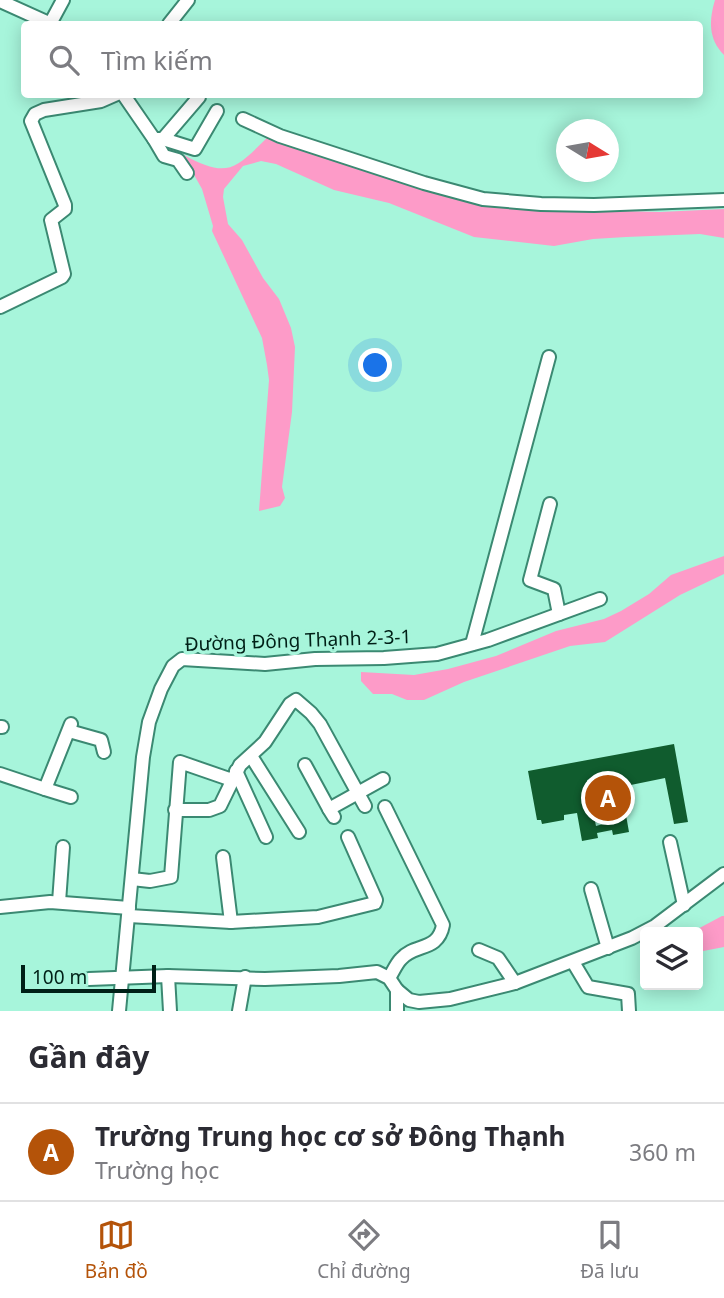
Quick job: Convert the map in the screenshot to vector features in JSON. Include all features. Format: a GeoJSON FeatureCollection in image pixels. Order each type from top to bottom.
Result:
{"type":"FeatureCollection","features":[{"type":"Feature","properties":{"kind":"street"},"geometry":{"type":"LineString","coordinates":[[52,21],[63,0]]}},
{"type":"Feature","properties":{"kind":"street"},"geometry":{"type":"LineString","coordinates":[[171,21],[188,0]]}},
{"type":"Feature","properties":{"kind":"street"},"geometry":{"type":"LineString","coordinates":[[0,1],[44,21]]}},
{"type":"Feature","properties":{"kind":"street"},"geometry":{"type":"LineString","coordinates":[[0,307],[64,274],[51,220],[65,209],[65,205],[31,121],[35,114],[44,110],[109,98]]}},
{"type":"Feature","properties":{"kind":"street"},"geometry":{"type":"LineString","coordinates":[[123,98],[159,139],[164,156],[178,160],[187,173]]}},
{"type":"Feature","properties":{"kind":"street"},"geometry":{"type":"LineString","coordinates":[[159,139],[198,98]]}},
{"type":"Feature","properties":{"kind":"street"},"geometry":{"type":"LineString","coordinates":[[159,139],[195,149],[217,111]]}},
{"type":"Feature","properties":{"kind":"street"},"geometry":{"type":"LineString","coordinates":[[243,119],[265,127],[270,132],[424,183],[483,199],[594,205],[724,200]]}},
{"type":"Feature","properties":{"kind":"street"},"geometry":{"type":"LineString","coordinates":[[472,645],[549,357]]}},
{"type":"Feature","properties":{"kind":"street"},"geometry":{"type":"LineString","coordinates":[[550,504],[530,580],[554,589],[559,614]]}},
{"type":"Feature","properties":{"kind":"street","name":"Đường Đông Thạnh 2-3-1"},"geometry":{"type":"LineString","coordinates":[[119,1011],[143,757],[149,722],[160,689],[173,666],[182,659],[265,664],[437,654],[472,645],[600,599]]}},
{"type":"Feature","properties":{"kind":"street"},"geometry":{"type":"LineString","coordinates":[[175,810],[209,810],[220,806],[234,776],[265,742],[283,714],[296,700],[312,713],[320,724],[365,806]]}},
{"type":"Feature","properties":{"kind":"street"},"geometry":{"type":"LineString","coordinates":[[45,789],[70,728],[101,740],[104,752]]}},
{"type":"Feature","properties":{"kind":"street"},"geometry":{"type":"LineString","coordinates":[[251,757],[299,832]]}},
{"type":"Feature","properties":{"kind":"street"},"geometry":{"type":"LineString","coordinates":[[132,879],[150,881],[171,877],[180,762],[234,776],[266,837]]}},
{"type":"Feature","properties":{"kind":"street"},"geometry":{"type":"LineString","coordinates":[[305,765],[331,813],[383,779]]}},
{"type":"Feature","properties":{"kind":"street"},"geometry":{"type":"LineString","coordinates":[[0,774],[71,797]]}},
{"type":"Feature","properties":{"kind":"street"},"geometry":{"type":"LineString","coordinates":[[385,807],[443,925],[441,934],[432,944],[402,957],[389,978]]}},
{"type":"Feature","properties":{"kind":"street"},"geometry":{"type":"LineString","coordinates":[[0,906],[59,902],[231,922],[318,917],[375,903],[348,837]]}},
{"type":"Feature","properties":{"kind":"street"},"geometry":{"type":"LineString","coordinates":[[670,842],[684,905]]}},
{"type":"Feature","properties":{"kind":"street"},"geometry":{"type":"LineString","coordinates":[[59,902],[63,847]]}},
{"type":"Feature","properties":{"kind":"street"},"geometry":{"type":"LineString","coordinates":[[223,857],[231,922]]}},
{"type":"Feature","properties":{"kind":"street"},"geometry":{"type":"LineString","coordinates":[[89,979],[168,976],[265,979],[377,972],[389,978],[397,990],[410,1000],[419,1002],[450,999],[515,983],[608,948],[655,926],[724,874]]}},
{"type":"Feature","properties":{"kind":"street"},"geometry":{"type":"LineString","coordinates":[[591,890],[608,948]]}},
{"type":"Feature","properties":{"kind":"street"},"geometry":{"type":"LineString","coordinates":[[480,950],[498,958],[515,983]]}},
{"type":"Feature","properties":{"kind":"street"},"geometry":{"type":"LineString","coordinates":[[573,962],[588,987],[628,994],[629,1011]]}},
{"type":"Feature","properties":{"kind":"street"},"geometry":{"type":"LineString","coordinates":[[168,976],[170,1011]]}},
{"type":"Feature","properties":{"kind":"street"},"geometry":{"type":"LineString","coordinates":[[240,1011],[245,978]]}},
{"type":"Feature","properties":{"kind":"street"},"geometry":{"type":"LineString","coordinates":[[397,990],[397,1011]]}},
{"type":"Feature","properties":{"kind":"shaded area"},"geometry":{"type":"Polygon","coordinates":[[[715,0],[724,0],[724,55],[715,42],[711,29],[715,0]]]}},
{"type":"Feature","properties":{"kind":"shaded area"},"geometry":{"type":"Polygon","coordinates":[[[270,135],[411,182],[580,210],[660,212],[724,209],[724,238],[700,234],[626,237],[593,239],[554,246],[474,237],[389,203],[334,190],[276,164],[261,161],[243,166],[224,189],[228,224],[242,240],[263,278],[279,299],[291,328],[295,347],[292,412],[282,487],[285,498],[280,506],[259,511],[269,380],[262,338],[212,231],[213,226],[202,189],[193,173],[165,154],[163,145],[199,163],[222,168],[231,167],[249,156],[270,135]]]}},
{"type":"Feature","properties":{"kind":"shaded area"},"geometry":{"type":"Polygon","coordinates":[[[724,556],[724,574],[680,595],[605,642],[570,646],[464,682],[424,700],[407,700],[392,694],[373,694],[361,681],[361,672],[414,675],[448,669],[496,656],[556,631],[604,619],[649,594],[671,575],[724,556]]]}},
{"type":"Feature","properties":{"kind":"shaded area"},"geometry":{"type":"Polygon","coordinates":[[[724,916],[724,947],[703,951],[701,927],[724,916]]]}},
{"type":"Feature","properties":{"kind":"building"},"geometry":{"type":"Polygon","coordinates":[[[674,744],[688,822],[674,824],[665,778],[621,787],[629,832],[613,835],[612,830],[597,833],[598,838],[582,841],[577,813],[564,815],[564,820],[542,824],[541,820],[537,820],[528,771],[674,744]],[[602,777],[587,780],[596,826],[610,822],[602,777]]]}},
{"type":"Feature","properties":{"kind":"place","name":"Trường Trung học cơ sở Đông Thạnh"},"geometry":{"type":"Point","coordinates":[608,798]}}]}
